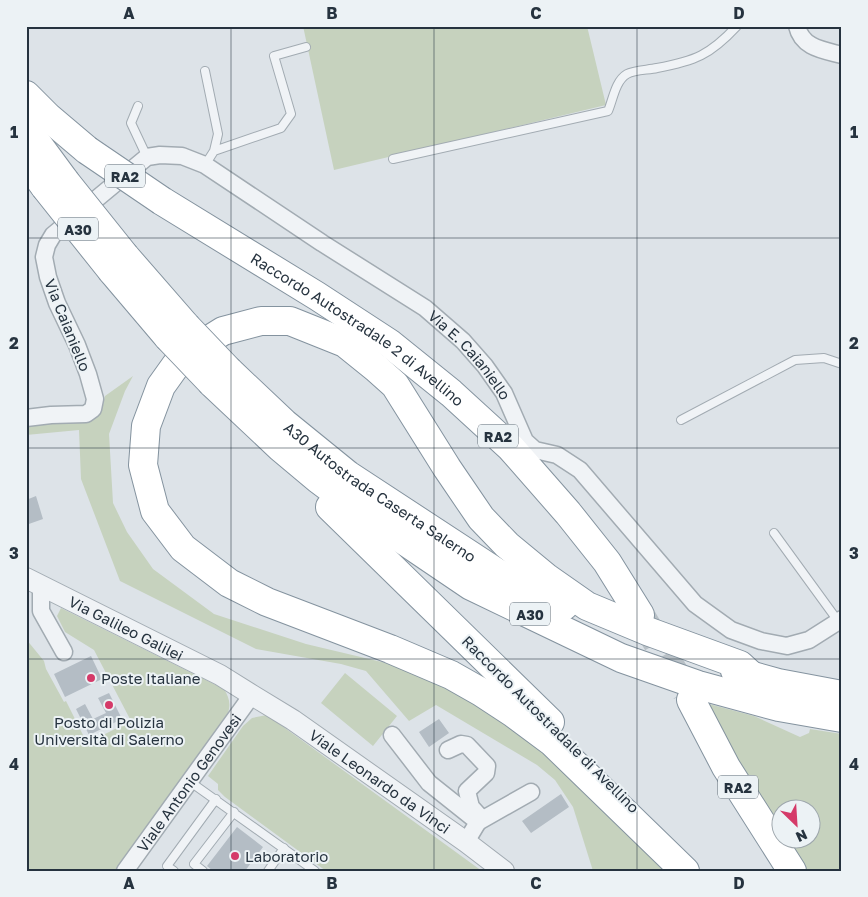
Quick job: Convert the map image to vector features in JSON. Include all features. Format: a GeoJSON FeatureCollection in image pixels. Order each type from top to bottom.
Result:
{"type":"FeatureCollection","features":[{"type":"Feature","properties":{"kind":"highway","name":"Raccordo Autostradale 2 di Avellino"},"geometry":{"type":"LineString","coordinates":[[26,96],[87,150],[162,201],[317,296],[389,343],[451,393],[511,448],[568,513],[607,562],[640,615]]}},
{"type":"Feature","properties":{"kind":"highway","name":"A30 Autostrada Caserta Salerno"},"geometry":{"type":"LineString","coordinates":[[26,128],[55,184],[118,264],[220,377],[258,427],[318,479],[366,516],[471,586],[630,661],[698,685],[770,705],[842,718]]}},
{"type":"Feature","properties":{"kind":"highway"},"geometry":{"type":"LineString","coordinates":[[26,161],[55,184]]}},
{"type":"Feature","properties":{"kind":"highway"},"geometry":{"type":"LineString","coordinates":[[686,871],[552,742],[482,692],[451,675],[390,648],[267,602],[229,583],[183,548],[155,511],[143,465],[146,426],[161,386],[176,365],[199,346],[223,331],[261,321],[290,321],[345,343],[395,385],[481,518],[507,545],[547,578],[587,606],[647,631],[740,665],[752,676]]}},
{"type":"Feature","properties":{"kind":"highway","name":"A30 Autostrada Caserta Salerno"},"geometry":{"type":"LineString","coordinates":[[220,377],[284,423],[348,475],[496,572],[565,607],[646,642],[752,676],[798,688],[842,696]]}},
{"type":"Feature","properties":{"kind":"highway","name":"Raccordo Autostradale di Avellino"},"geometry":{"type":"LineString","coordinates":[[258,427],[310,487],[700,871]]}},
{"type":"Feature","properties":{"kind":"highway","name":"RA2"},"geometry":{"type":"LineString","coordinates":[[690,700],[726,767],[792,871]]}},
{"type":"Feature","properties":{"kind":"street"},"geometry":{"type":"LineString","coordinates":[[797,26],[808,45],[842,55]]}},
{"type":"Feature","properties":{"kind":"street","name":"Via E. Caianiello"},"geometry":{"type":"LineString","coordinates":[[146,157],[160,155],[182,156],[205,165],[322,243],[425,308],[462,341],[485,366],[504,394],[525,441],[534,450],[557,455],[580,470],[695,604],[731,630],[761,641],[787,646],[809,640],[840,620]]}},
{"type":"Feature","properties":{"kind":"street","name":"Via Caianiello"},"geometry":{"type":"LineString","coordinates":[[26,418],[86,414],[93,409],[95,399],[88,374],[77,345],[57,303],[48,277],[44,257],[47,245],[53,235],[146,157]]}},
{"type":"Feature","properties":{"kind":"street"},"geometry":{"type":"LineString","coordinates":[[33,581],[41,610],[64,652]]}},
{"type":"Feature","properties":{"kind":"street","name":"Via Galileo Galilei"},"geometry":{"type":"LineString","coordinates":[[33,581],[220,675],[252,694]]}},
{"type":"Feature","properties":{"kind":"street","name":"Viale Antonio Genovesi"},"geometry":{"type":"LineString","coordinates":[[125,871],[252,694]]}},
{"type":"Feature","properties":{"kind":"street","name":"Viale Leonardo da Vinci"},"geometry":{"type":"LineString","coordinates":[[252,694],[293,720],[504,871]]}},
{"type":"Feature","properties":{"kind":"street"},"geometry":{"type":"LineString","coordinates":[[392,734],[429,783],[481,821]]}},
{"type":"Feature","properties":{"kind":"street"},"geometry":{"type":"LineString","coordinates":[[448,750],[460,744],[467,745],[487,766],[486,773],[467,791],[471,807],[481,821]]}},
{"type":"Feature","properties":{"kind":"street"},"geometry":{"type":"LineString","coordinates":[[466,842],[481,821],[531,792]]}},
{"type":"Feature","properties":{"kind":"lane"},"geometry":{"type":"LineString","coordinates":[[393,158],[608,112],[617,84],[627,74],[681,63],[708,53],[737,26]]}},
{"type":"Feature","properties":{"kind":"lane"},"geometry":{"type":"LineString","coordinates":[[214,151],[281,128],[291,114],[274,56],[306,47]]}},
{"type":"Feature","properties":{"kind":"lane"},"geometry":{"type":"LineString","coordinates":[[204,71],[218,134],[214,151],[205,165]]}},
{"type":"Feature","properties":{"kind":"lane"},"geometry":{"type":"LineString","coordinates":[[138,106],[131,123],[146,157]]}},
{"type":"Feature","properties":{"kind":"lane"},"geometry":{"type":"LineString","coordinates":[[681,420],[795,360],[824,358],[842,364]]}},
{"type":"Feature","properties":{"kind":"lane"},"geometry":{"type":"LineString","coordinates":[[774,534],[840,620]]}},
{"type":"Feature","properties":{"kind":"lane"},"geometry":{"type":"LineString","coordinates":[[189,781],[315,871]]}},
{"type":"Feature","properties":{"kind":"lane"},"geometry":{"type":"LineString","coordinates":[[174,871],[168,866],[216,799]]}},
{"type":"Feature","properties":{"kind":"lane"},"geometry":{"type":"LineString","coordinates":[[204,871],[194,864],[234,812]]}},
{"type":"Feature","properties":{"kind":"lane"},"geometry":{"type":"LineString","coordinates":[[268,871],[284,848]]}},
{"type":"Feature","properties":{"kind":"green space"},"geometry":{"type":"Polygon","coordinates":[[[303,26],[587,26],[606,105],[334,170],[303,26]]]}},
{"type":"Feature","properties":{"kind":"green space"},"geometry":{"type":"Polygon","coordinates":[[[133,376],[125,391],[109,434],[113,503],[127,532],[153,569],[214,614],[306,644],[386,663],[440,682],[530,739],[673,871],[593,871],[573,807],[555,780],[537,765],[436,705],[409,721],[366,671],[341,664],[256,649],[120,581],[81,479],[79,430],[26,435],[26,424],[99,413],[105,396],[133,376]]]}},
{"type":"Feature","properties":{"kind":"green space"},"geometry":{"type":"Polygon","coordinates":[[[61,608],[224,689],[229,701],[228,713],[118,871],[26,871],[26,639],[44,661],[46,669],[64,702],[66,701],[87,743],[131,721],[94,650],[65,632],[57,616],[61,608]]]}},
{"type":"Feature","properties":{"kind":"green space"},"geometry":{"type":"Polygon","coordinates":[[[345,673],[397,716],[373,746],[321,703],[345,673]]]}},
{"type":"Feature","properties":{"kind":"green space"},"geometry":{"type":"Polygon","coordinates":[[[709,704],[754,716],[800,737],[809,733],[810,729],[842,734],[842,871],[806,871],[792,850],[820,850],[820,800],[770,800],[770,816],[718,730],[709,704]]]}},
{"type":"Feature","properties":{"kind":"green space"},"geometry":{"type":"Polygon","coordinates":[[[267,715],[482,871],[326,871],[225,797],[218,790],[218,784],[208,776],[243,726],[252,718],[267,715]]]}},
{"type":"Feature","properties":{"kind":"building"},"geometry":{"type":"Polygon","coordinates":[[[36,496],[43,519],[26,525],[26,500],[36,496]]]}},
{"type":"Feature","properties":{"kind":"building"},"geometry":{"type":"Polygon","coordinates":[[[91,656],[102,679],[65,697],[54,674],[91,656]]]}},
{"type":"Feature","properties":{"kind":"building"},"geometry":{"type":"Polygon","coordinates":[[[109,693],[122,719],[89,735],[76,709],[85,704],[93,719],[106,713],[98,698],[109,693]]]}},
{"type":"Feature","properties":{"kind":"building"},"geometry":{"type":"Polygon","coordinates":[[[439,719],[449,733],[429,747],[419,732],[439,719]]]}},
{"type":"Feature","properties":{"kind":"building"},"geometry":{"type":"Polygon","coordinates":[[[561,794],[569,807],[531,833],[522,821],[561,794]]]}},
{"type":"Feature","properties":{"kind":"building","name":"Laboratorio"},"geometry":{"type":"Polygon","coordinates":[[[237,827],[263,847],[245,871],[213,871],[207,866],[237,827]]]}},
{"type":"Feature","properties":{"kind":"tunnel"},"geometry":{"type":"LineString","coordinates":[[643,619],[686,692]]}},
{"type":"Feature","properties":{"kind":"place","name":"Poste Italiane"},"geometry":{"type":"Point","coordinates":[91,678]}},
{"type":"Feature","properties":{"kind":"place","name":"Posto di Polizia Università di Salerno"},"geometry":{"type":"Point","coordinates":[109,705]}},
{"type":"Feature","properties":{"kind":"place","name":"Laboratorio"},"geometry":{"type":"Point","coordinates":[235,856]}}]}
